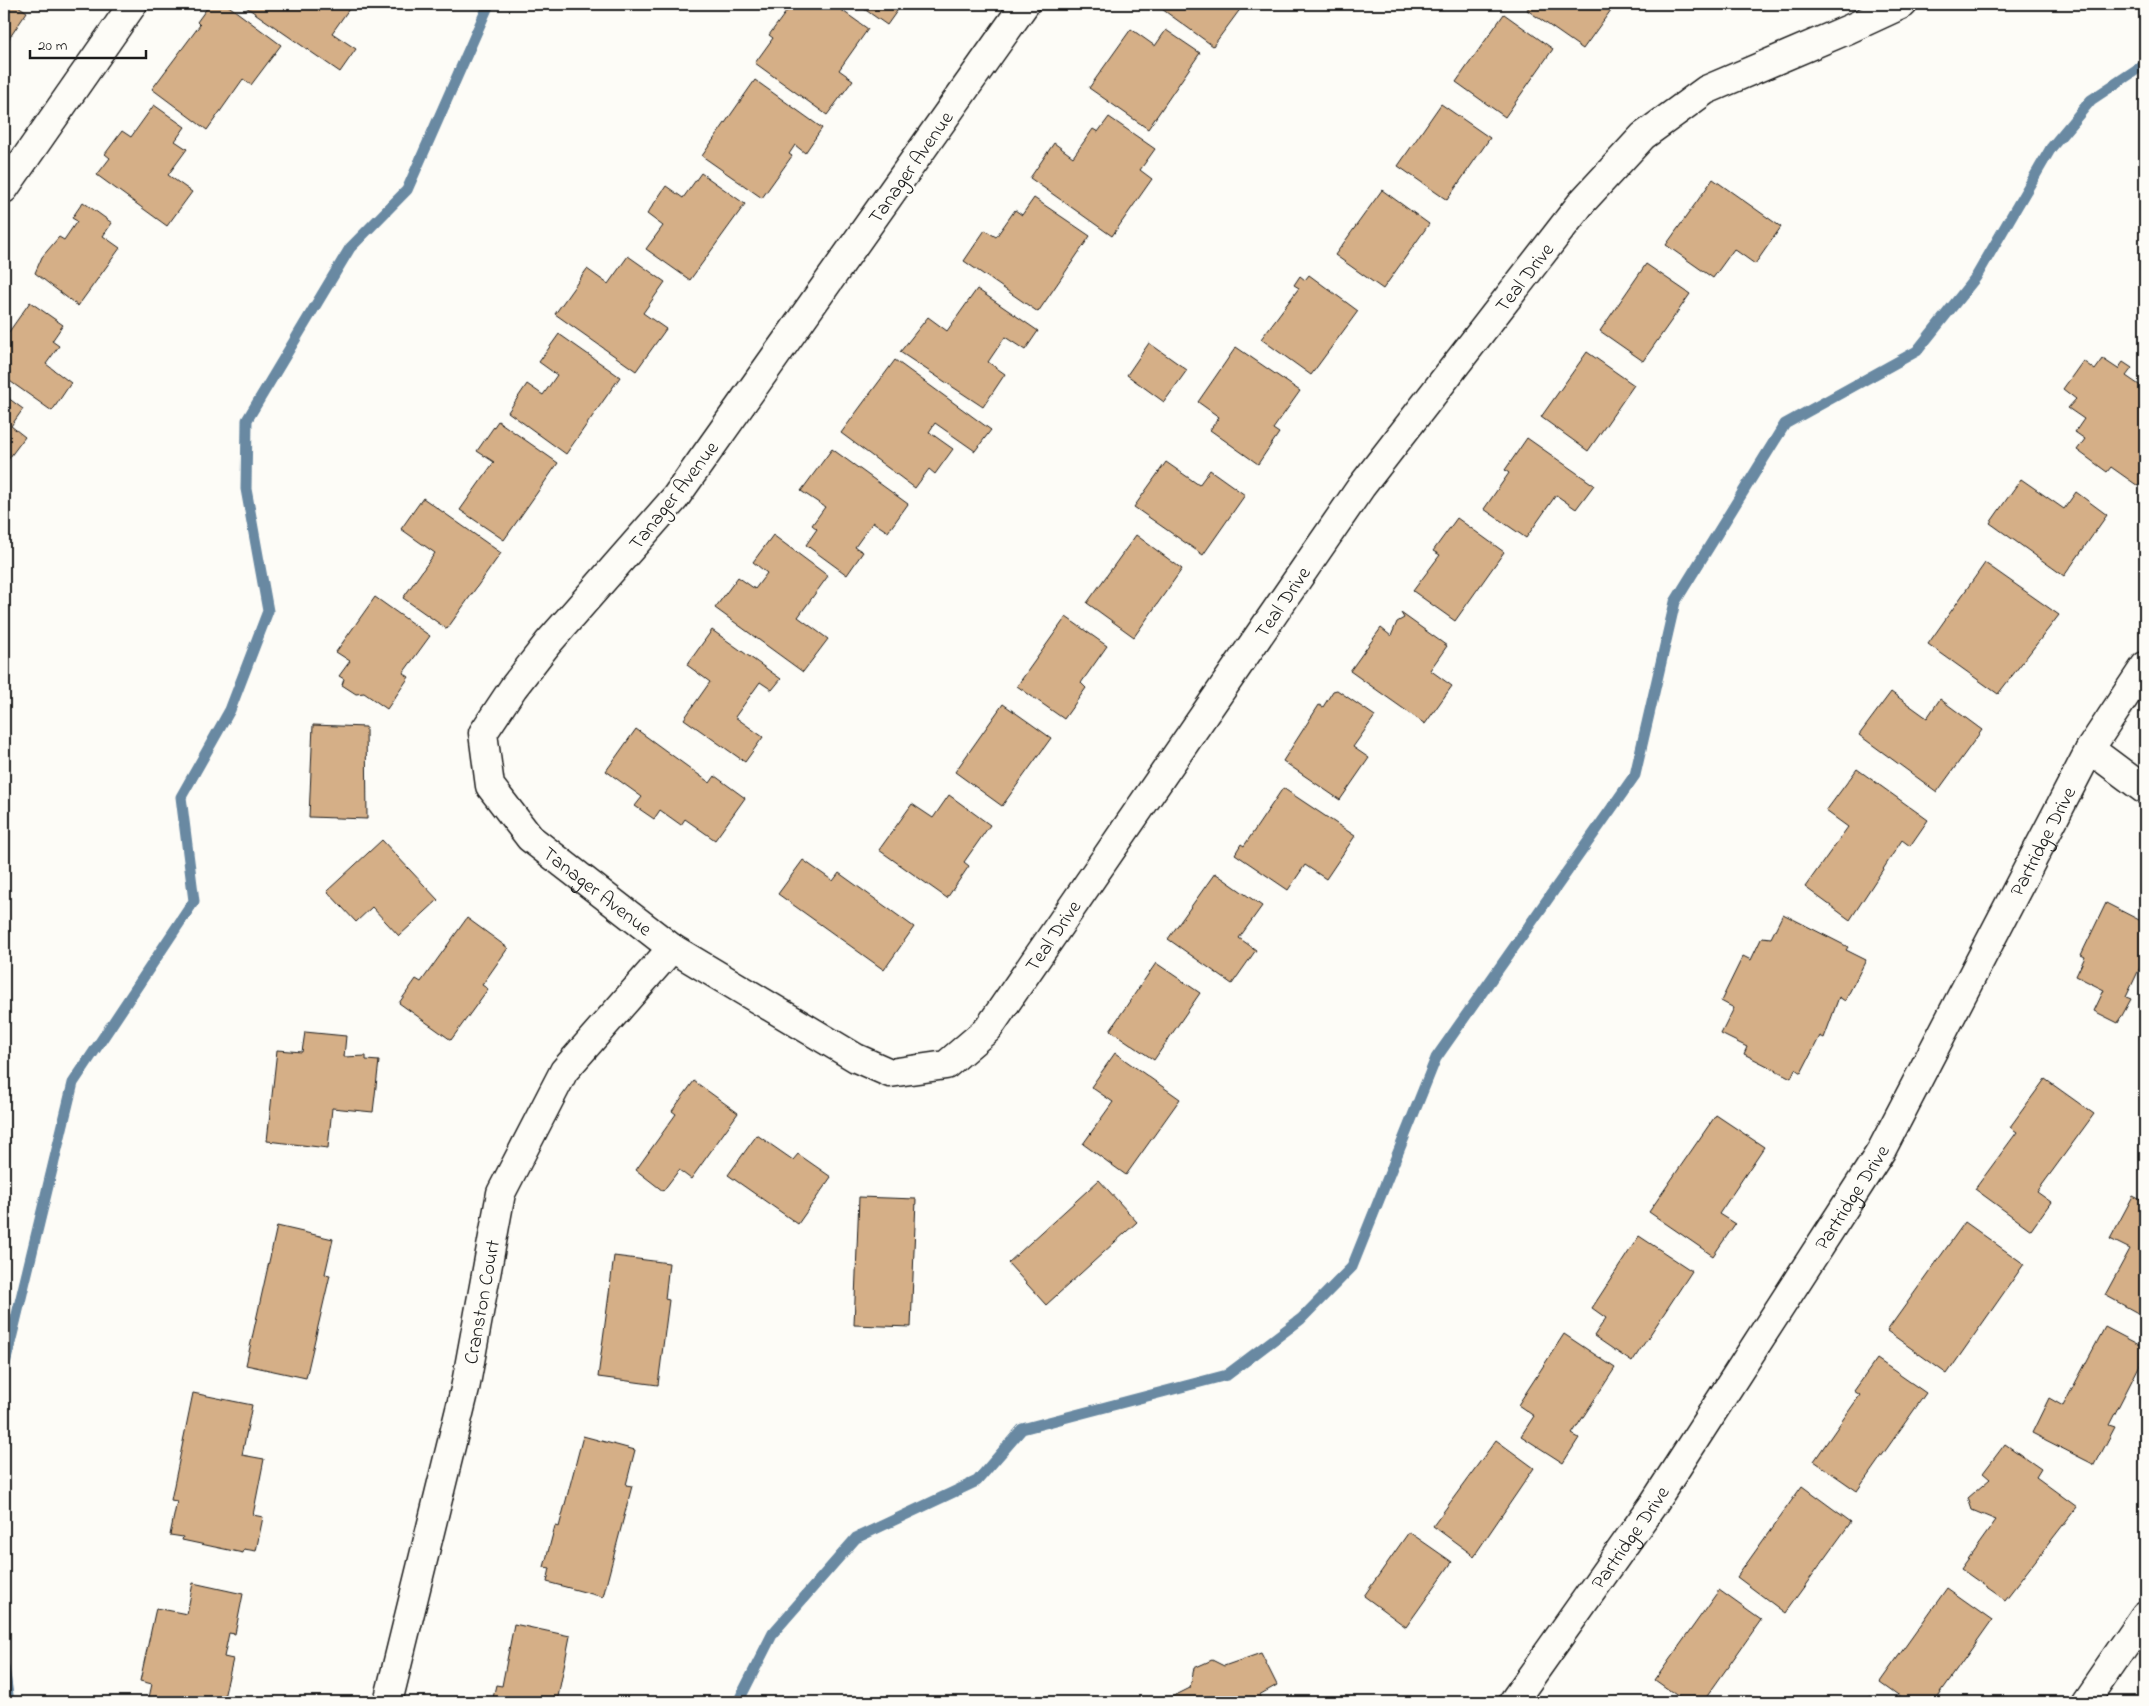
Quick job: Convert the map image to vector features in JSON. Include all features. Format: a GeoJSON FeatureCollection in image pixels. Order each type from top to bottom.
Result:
{"type":"FeatureCollection","features":[{"type":"Feature","properties":{"kind":"street"},"geometry":{"type":"LineString","coordinates":[[4,189],[133,4]]}},
{"type":"Feature","properties":{"kind":"street","name":"Tanager Avenue"},"geometry":{"type":"LineString","coordinates":[[672,948],[530,838],[490,786],[483,733],[513,688],[548,643],[675,498],[1025,4]]}},
{"type":"Feature","properties":{"kind":"street","name":"Teal Drive"},"geometry":{"type":"LineString","coordinates":[[672,948],[856,1058],[890,1073],[946,1066],[988,1029],[1361,487],[1582,202],[1643,136],[1706,90],[1903,4]]}},
{"type":"Feature","properties":{"kind":"street","name":"Partridge Drive"},"geometry":{"type":"LineString","coordinates":[[1513,1702],[1652,1506],[1881,1151],[2090,749],[2145,666]]}},
{"type":"Feature","properties":{"kind":"street"},"geometry":{"type":"LineString","coordinates":[[2090,749],[2145,790]]}},
{"type":"Feature","properties":{"kind":"street","name":"Cranston Court"},"geometry":{"type":"LineString","coordinates":[[388,1702],[465,1389],[501,1193],[564,1071],[672,948]]}},
{"type":"Feature","properties":{"kind":"street"},"geometry":{"type":"LineString","coordinates":[[2085,1702],[2145,1615]]}},
{"type":"Feature","properties":{"kind":"building"},"geometry":{"type":"Polygon","coordinates":[[[4,4],[15,4],[27,12],[4,46],[4,4]]]}},
{"type":"Feature","properties":{"kind":"building"},"geometry":{"type":"Polygon","coordinates":[[[210,4],[226,4],[281,45],[251,85],[243,79],[207,130],[152,89],[200,25],[197,22],[210,4]]]}},
{"type":"Feature","properties":{"kind":"building"},"geometry":{"type":"Polygon","coordinates":[[[249,4],[342,4],[349,9],[332,33],[356,49],[340,72],[246,7],[249,4]]]}},
{"type":"Feature","properties":{"kind":"building"},"geometry":{"type":"Polygon","coordinates":[[[792,4],[833,4],[868,29],[839,70],[853,80],[827,115],[755,63],[773,38],[769,35],[792,4]]]}},
{"type":"Feature","properties":{"kind":"building"},"geometry":{"type":"Polygon","coordinates":[[[857,4],[902,4],[887,25],[857,4]]]}},
{"type":"Feature","properties":{"kind":"building"},"geometry":{"type":"Polygon","coordinates":[[[1155,4],[1244,4],[1213,46],[1155,4]]]}},
{"type":"Feature","properties":{"kind":"building"},"geometry":{"type":"Polygon","coordinates":[[[1531,4],[1606,4],[1611,10],[1583,49],[1527,10],[1531,4]]]}},
{"type":"Feature","properties":{"kind":"building"},"geometry":{"type":"Polygon","coordinates":[[[1504,14],[1553,49],[1505,117],[1456,82],[1504,14]]]}},
{"type":"Feature","properties":{"kind":"building"},"geometry":{"type":"Polygon","coordinates":[[[1131,29],[1155,46],[1166,30],[1200,53],[1148,129],[1089,88],[1131,29]]]}},
{"type":"Feature","properties":{"kind":"building"},"geometry":{"type":"Polygon","coordinates":[[[755,80],[822,128],[805,153],[795,145],[789,154],[792,156],[762,198],[702,156],[755,80]]]}},
{"type":"Feature","properties":{"kind":"building"},"geometry":{"type":"Polygon","coordinates":[[[1441,104],[1490,138],[1447,200],[1398,166],[1441,104]]]}},
{"type":"Feature","properties":{"kind":"building"},"geometry":{"type":"Polygon","coordinates":[[[154,105],[185,127],[175,141],[187,149],[168,175],[192,192],[167,226],[97,175],[110,158],[105,154],[122,131],[131,137],[154,105]]]}},
{"type":"Feature","properties":{"kind":"building"},"geometry":{"type":"Polygon","coordinates":[[[1109,117],[1155,149],[1140,170],[1152,179],[1112,236],[1030,178],[1054,143],[1073,157],[1093,129],[1098,132],[1109,117]]]}},
{"type":"Feature","properties":{"kind":"building"},"geometry":{"type":"Polygon","coordinates":[[[701,173],[745,204],[690,280],[646,249],[663,226],[647,214],[666,186],[683,198],[701,173]]]}},
{"type":"Feature","properties":{"kind":"building"},"geometry":{"type":"Polygon","coordinates":[[[1713,179],[1781,227],[1755,264],[1734,249],[1713,278],[1666,245],[1713,179]]]}},
{"type":"Feature","properties":{"kind":"building"},"geometry":{"type":"Polygon","coordinates":[[[1382,190],[1429,224],[1383,289],[1335,255],[1382,190]]]}},
{"type":"Feature","properties":{"kind":"building"},"geometry":{"type":"Polygon","coordinates":[[[1034,198],[1090,236],[1038,312],[964,261],[985,230],[996,237],[1015,210],[1022,215],[1034,198]]]}},
{"type":"Feature","properties":{"kind":"building"},"geometry":{"type":"Polygon","coordinates":[[[83,202],[112,223],[103,236],[120,248],[78,306],[35,273],[42,257],[59,237],[64,240],[77,221],[72,218],[83,202]]]}},
{"type":"Feature","properties":{"kind":"building"},"geometry":{"type":"Polygon","coordinates":[[[628,256],[665,282],[643,313],[666,329],[636,371],[555,314],[587,269],[608,284],[628,256]]]}},
{"type":"Feature","properties":{"kind":"building"},"geometry":{"type":"Polygon","coordinates":[[[1646,264],[1690,294],[1643,361],[1600,331],[1646,264]]]}},
{"type":"Feature","properties":{"kind":"building"},"geometry":{"type":"Polygon","coordinates":[[[1309,275],[1358,311],[1311,375],[1261,339],[1299,288],[1294,285],[1300,276],[1305,280],[1309,275]]]}},
{"type":"Feature","properties":{"kind":"building"},"geometry":{"type":"Polygon","coordinates":[[[977,289],[1038,331],[1025,350],[1005,337],[988,362],[1005,374],[983,407],[900,352],[928,317],[947,331],[977,289]]]}},
{"type":"Feature","properties":{"kind":"building"},"geometry":{"type":"Polygon","coordinates":[[[30,302],[63,325],[52,341],[59,346],[46,364],[71,383],[52,411],[4,377],[4,335],[6,336],[30,302]]]}},
{"type":"Feature","properties":{"kind":"building"},"geometry":{"type":"Polygon","coordinates":[[[559,334],[620,377],[566,454],[508,412],[527,384],[543,395],[557,375],[539,362],[559,334]]]}},
{"type":"Feature","properties":{"kind":"building"},"geometry":{"type":"Polygon","coordinates":[[[1149,343],[1187,370],[1164,402],[1127,375],[1149,343]]]}},
{"type":"Feature","properties":{"kind":"building"},"geometry":{"type":"Polygon","coordinates":[[[1236,347],[1300,391],[1273,429],[1279,433],[1258,464],[1210,430],[1219,417],[1198,402],[1236,347]]]}},
{"type":"Feature","properties":{"kind":"building"},"geometry":{"type":"Polygon","coordinates":[[[1587,352],[1634,385],[1588,451],[1541,417],[1587,352]]]}},
{"type":"Feature","properties":{"kind":"building"},"geometry":{"type":"Polygon","coordinates":[[[2103,359],[2118,369],[2123,362],[2132,368],[2126,376],[2145,389],[2145,476],[2138,486],[2111,467],[2107,472],[2077,450],[2085,439],[2075,432],[2084,419],[2068,408],[2076,399],[2063,389],[2083,361],[2095,370],[2103,359]]]}},
{"type":"Feature","properties":{"kind":"building"},"geometry":{"type":"Polygon","coordinates":[[[895,360],[991,430],[975,451],[935,423],[929,432],[953,449],[935,474],[929,469],[915,488],[841,433],[895,360]]]}},
{"type":"Feature","properties":{"kind":"building"},"geometry":{"type":"Polygon","coordinates":[[[4,395],[23,409],[11,426],[25,437],[4,465],[4,395]]]}},
{"type":"Feature","properties":{"kind":"building"},"geometry":{"type":"Polygon","coordinates":[[[498,421],[558,463],[504,540],[460,510],[494,462],[477,451],[498,421]]]}},
{"type":"Feature","properties":{"kind":"building"},"geometry":{"type":"Polygon","coordinates":[[[1527,438],[1594,485],[1576,509],[1556,495],[1526,538],[1484,509],[1509,473],[1505,470],[1527,438]]]}},
{"type":"Feature","properties":{"kind":"building"},"geometry":{"type":"Polygon","coordinates":[[[832,449],[908,504],[888,532],[873,522],[855,547],[863,552],[847,575],[806,545],[817,529],[812,525],[825,507],[801,491],[832,449]]]}},
{"type":"Feature","properties":{"kind":"building"},"geometry":{"type":"Polygon","coordinates":[[[1166,462],[1199,485],[1210,470],[1245,495],[1203,555],[1134,507],[1166,462]]]}},
{"type":"Feature","properties":{"kind":"building"},"geometry":{"type":"Polygon","coordinates":[[[2021,479],[2064,509],[2076,492],[2107,515],[2064,576],[1990,523],[2021,479]]]}},
{"type":"Feature","properties":{"kind":"building"},"geometry":{"type":"Polygon","coordinates":[[[423,498],[501,553],[447,629],[403,598],[435,553],[401,529],[423,498]]]}},
{"type":"Feature","properties":{"kind":"building"},"geometry":{"type":"Polygon","coordinates":[[[1457,518],[1504,552],[1455,621],[1413,591],[1440,555],[1433,551],[1457,518]]]}},
{"type":"Feature","properties":{"kind":"building"},"geometry":{"type":"Polygon","coordinates":[[[773,535],[828,576],[798,617],[828,639],[803,672],[715,608],[738,577],[755,589],[767,573],[753,562],[773,535]]]}},
{"type":"Feature","properties":{"kind":"building"},"geometry":{"type":"Polygon","coordinates":[[[1136,535],[1182,569],[1134,637],[1087,603],[1136,535]]]}},
{"type":"Feature","properties":{"kind":"building"},"geometry":{"type":"Polygon","coordinates":[[[1985,563],[2059,615],[1998,694],[1928,644],[1985,563]]]}},
{"type":"Feature","properties":{"kind":"building"},"geometry":{"type":"Polygon","coordinates":[[[375,597],[430,636],[403,673],[409,677],[387,709],[364,693],[356,694],[342,685],[344,679],[339,676],[350,661],[336,652],[375,597]]]}},
{"type":"Feature","properties":{"kind":"building"},"geometry":{"type":"Polygon","coordinates":[[[1401,613],[1447,646],[1430,670],[1452,686],[1425,724],[1350,671],[1381,628],[1391,636],[1397,622],[1404,618],[1401,613]]]}},
{"type":"Feature","properties":{"kind":"building"},"geometry":{"type":"Polygon","coordinates":[[[1066,617],[1107,646],[1081,683],[1086,688],[1064,719],[1017,686],[1066,617]]]}},
{"type":"Feature","properties":{"kind":"building"},"geometry":{"type":"Polygon","coordinates":[[[712,630],[781,679],[772,690],[760,682],[735,717],[763,737],[745,762],[684,719],[710,682],[687,665],[712,630]]]}},
{"type":"Feature","properties":{"kind":"building"},"geometry":{"type":"Polygon","coordinates":[[[1337,690],[1375,716],[1353,747],[1369,758],[1340,800],[1283,761],[1319,705],[1323,707],[1333,691],[1337,690]]]}},
{"type":"Feature","properties":{"kind":"building"},"geometry":{"type":"Polygon","coordinates":[[[1891,692],[1927,718],[1940,699],[1982,730],[1937,792],[1859,735],[1891,692]]]}},
{"type":"Feature","properties":{"kind":"building"},"geometry":{"type":"Polygon","coordinates":[[[1003,704],[1051,738],[1002,806],[955,772],[1003,704]]]}},
{"type":"Feature","properties":{"kind":"building"},"geometry":{"type":"Polygon","coordinates":[[[313,725],[366,727],[367,819],[309,817],[313,725]]]}},
{"type":"Feature","properties":{"kind":"building"},"geometry":{"type":"Polygon","coordinates":[[[636,729],[710,783],[715,776],[745,798],[715,840],[685,819],[681,825],[660,810],[654,819],[635,806],[642,797],[606,771],[636,729]]]}},
{"type":"Feature","properties":{"kind":"building"},"geometry":{"type":"Polygon","coordinates":[[[1857,769],[1928,820],[1910,846],[1902,840],[1850,920],[1805,887],[1848,827],[1826,811],[1857,769]]]}},
{"type":"Feature","properties":{"kind":"building"},"geometry":{"type":"Polygon","coordinates":[[[1283,788],[1355,836],[1326,879],[1305,865],[1288,890],[1235,854],[1241,844],[1244,846],[1283,788]]]}},
{"type":"Feature","properties":{"kind":"building"},"geometry":{"type":"Polygon","coordinates":[[[949,795],[990,825],[964,862],[969,866],[947,898],[879,850],[912,804],[933,818],[949,795]]]}},
{"type":"Feature","properties":{"kind":"building"},"geometry":{"type":"Polygon","coordinates":[[[382,840],[438,900],[399,936],[372,907],[356,922],[327,891],[382,840]]]}},
{"type":"Feature","properties":{"kind":"building"},"geometry":{"type":"Polygon","coordinates":[[[803,860],[833,881],[839,873],[914,927],[884,970],[778,894],[803,860]]]}},
{"type":"Feature","properties":{"kind":"building"},"geometry":{"type":"Polygon","coordinates":[[[1215,873],[1262,906],[1239,938],[1256,950],[1232,984],[1168,939],[1215,873]]]}},
{"type":"Feature","properties":{"kind":"building"},"geometry":{"type":"Polygon","coordinates":[[[2106,903],[2145,923],[2145,957],[2126,997],[2131,999],[2118,1023],[2094,1011],[2104,990],[2076,976],[2085,957],[2081,955],[2106,903]]]}},
{"type":"Feature","properties":{"kind":"building"},"geometry":{"type":"Polygon","coordinates":[[[1783,914],[1848,947],[1846,950],[1866,960],[1845,1001],[1839,997],[1824,1038],[1820,1036],[1801,1073],[1795,1069],[1791,1078],[1744,1054],[1747,1047],[1721,1034],[1734,1008],[1721,1001],[1743,956],[1751,960],[1762,937],[1771,938],[1783,914]]]}},
{"type":"Feature","properties":{"kind":"building"},"geometry":{"type":"Polygon","coordinates":[[[467,918],[508,948],[482,985],[488,989],[451,1040],[399,1003],[416,979],[421,982],[467,918]]]}},
{"type":"Feature","properties":{"kind":"building"},"geometry":{"type":"Polygon","coordinates":[[[1156,963],[1200,993],[1154,1060],[1110,1030],[1156,963]]]}},
{"type":"Feature","properties":{"kind":"building"},"geometry":{"type":"Polygon","coordinates":[[[305,1032],[346,1036],[344,1057],[366,1056],[366,1060],[379,1061],[373,1112],[332,1108],[328,1148],[267,1141],[277,1050],[302,1052],[305,1032]]]}},
{"type":"Feature","properties":{"kind":"building"},"geometry":{"type":"Polygon","coordinates":[[[1115,1053],[1180,1099],[1126,1175],[1083,1144],[1113,1102],[1091,1087],[1115,1053]]]}},
{"type":"Feature","properties":{"kind":"building"},"geometry":{"type":"Polygon","coordinates":[[[2045,1079],[2094,1114],[2037,1192],[2051,1202],[2031,1230],[1975,1189],[2017,1132],[2010,1127],[2045,1079]]]}},
{"type":"Feature","properties":{"kind":"building"},"geometry":{"type":"Polygon","coordinates":[[[694,1081],[738,1113],[691,1179],[679,1170],[663,1191],[636,1170],[676,1114],[672,1111],[694,1081]]]}},
{"type":"Feature","properties":{"kind":"building"},"geometry":{"type":"Polygon","coordinates":[[[1716,1115],[1764,1147],[1719,1214],[1735,1224],[1713,1256],[1649,1212],[1716,1115]]]}},
{"type":"Feature","properties":{"kind":"building"},"geometry":{"type":"Polygon","coordinates":[[[757,1135],[793,1160],[798,1154],[831,1177],[798,1224],[728,1175],[757,1135]]]}},
{"type":"Feature","properties":{"kind":"building"},"geometry":{"type":"Polygon","coordinates":[[[1099,1180],[1137,1222],[1046,1305],[1008,1263],[1099,1180]]]}},
{"type":"Feature","properties":{"kind":"building"},"geometry":{"type":"Polygon","coordinates":[[[2133,1196],[2145,1202],[2145,1317],[2105,1295],[2130,1249],[2110,1239],[2133,1196]]]}},
{"type":"Feature","properties":{"kind":"building"},"geometry":{"type":"Polygon","coordinates":[[[859,1197],[916,1199],[911,1327],[854,1325],[859,1197]]]}},
{"type":"Feature","properties":{"kind":"building"},"geometry":{"type":"Polygon","coordinates":[[[1965,1222],[2024,1264],[1947,1374],[1887,1331],[1965,1222]]]}},
{"type":"Feature","properties":{"kind":"building"},"geometry":{"type":"Polygon","coordinates":[[[277,1226],[333,1239],[325,1274],[330,1275],[306,1378],[246,1365],[277,1226]]]}},
{"type":"Feature","properties":{"kind":"building"},"geometry":{"type":"Polygon","coordinates":[[[1639,1236],[1692,1271],[1632,1362],[1594,1336],[1606,1318],[1592,1308],[1639,1236]]]}},
{"type":"Feature","properties":{"kind":"building"},"geometry":{"type":"Polygon","coordinates":[[[614,1256],[669,1263],[665,1299],[669,1300],[658,1385],[598,1377],[614,1256]]]}},
{"type":"Feature","properties":{"kind":"building"},"geometry":{"type":"Polygon","coordinates":[[[2105,1327],[2145,1348],[2145,1355],[2109,1425],[2115,1427],[2095,1465],[2032,1433],[2049,1398],[2063,1406],[2105,1327]]]}},
{"type":"Feature","properties":{"kind":"building"},"geometry":{"type":"Polygon","coordinates":[[[1564,1334],[1615,1368],[1572,1434],[1579,1438],[1563,1463],[1521,1436],[1534,1416],[1518,1405],[1564,1334]]]}},
{"type":"Feature","properties":{"kind":"building"},"geometry":{"type":"Polygon","coordinates":[[[1877,1359],[1926,1393],[1857,1491],[1814,1461],[1860,1395],[1854,1391],[1877,1359]]]}},
{"type":"Feature","properties":{"kind":"building"},"geometry":{"type":"Polygon","coordinates":[[[193,1393],[252,1405],[242,1455],[264,1459],[253,1515],[263,1517],[256,1551],[244,1549],[243,1553],[182,1540],[183,1537],[170,1535],[177,1501],[171,1500],[193,1393]]]}},
{"type":"Feature","properties":{"kind":"building"},"geometry":{"type":"Polygon","coordinates":[[[583,1436],[635,1450],[626,1485],[632,1486],[603,1597],[547,1582],[550,1568],[544,1567],[555,1526],[559,1527],[583,1436]]]}},
{"type":"Feature","properties":{"kind":"building"},"geometry":{"type":"Polygon","coordinates":[[[1496,1440],[1534,1468],[1474,1556],[1433,1526],[1496,1440]]]}},
{"type":"Feature","properties":{"kind":"building"},"geometry":{"type":"Polygon","coordinates":[[[2005,1444],[2041,1469],[2036,1477],[2077,1507],[2005,1600],[1961,1569],[1996,1520],[1972,1510],[1968,1498],[1990,1479],[1983,1473],[2005,1444]]]}},
{"type":"Feature","properties":{"kind":"building"},"geometry":{"type":"Polygon","coordinates":[[[1802,1486],[1851,1522],[1785,1613],[1737,1577],[1802,1486]]]}},
{"type":"Feature","properties":{"kind":"building"},"geometry":{"type":"Polygon","coordinates":[[[1409,1532],[1452,1562],[1406,1627],[1364,1596],[1409,1532]]]}},
{"type":"Feature","properties":{"kind":"building"},"geometry":{"type":"Polygon","coordinates":[[[193,1583],[243,1594],[235,1634],[229,1633],[224,1657],[233,1659],[223,1702],[148,1702],[152,1684],[140,1681],[156,1608],[187,1614],[193,1583]]]}},
{"type":"Feature","properties":{"kind":"building"},"geometry":{"type":"Polygon","coordinates":[[[1947,1588],[1992,1620],[1934,1702],[1908,1702],[1880,1682],[1947,1588]]]}},
{"type":"Feature","properties":{"kind":"building"},"geometry":{"type":"Polygon","coordinates":[[[1719,1590],[1761,1620],[1703,1702],[1686,1702],[1655,1680],[1719,1590]]]}},
{"type":"Feature","properties":{"kind":"building"},"geometry":{"type":"Polygon","coordinates":[[[514,1624],[570,1636],[557,1702],[492,1702],[496,1685],[502,1686],[514,1624]]]}},
{"type":"Feature","properties":{"kind":"building"},"geometry":{"type":"Polygon","coordinates":[[[1261,1653],[1277,1685],[1259,1695],[1263,1702],[1162,1702],[1190,1688],[1194,1668],[1212,1660],[1224,1666],[1261,1653]]]}},
{"type":"Feature","properties":{"kind":"building"},"geometry":{"type":"Polygon","coordinates":[[[1870,1696],[1879,1702],[1866,1702],[1870,1696]]]}},
{"type":"Feature","properties":{"kind":"waterway"},"geometry":{"type":"LineString","coordinates":[[4,1368],[73,1083],[194,901],[181,797],[230,710],[268,611],[246,489],[247,420],[350,248],[407,190],[489,4]]}},
{"type":"Feature","properties":{"kind":"waterway"},"geometry":{"type":"LineString","coordinates":[[738,1702],[773,1633],[856,1538],[977,1481],[1022,1429],[1227,1375],[1301,1319],[1352,1267],[1436,1058],[1635,775],[1675,602],[1785,424],[1917,351],[1976,277],[2051,148],[2091,100],[2145,64]]}},
{"type":"Feature","properties":{"kind":"waterway"},"geometry":{"type":"LineString","coordinates":[[4,1667],[9,1702]]}}]}
